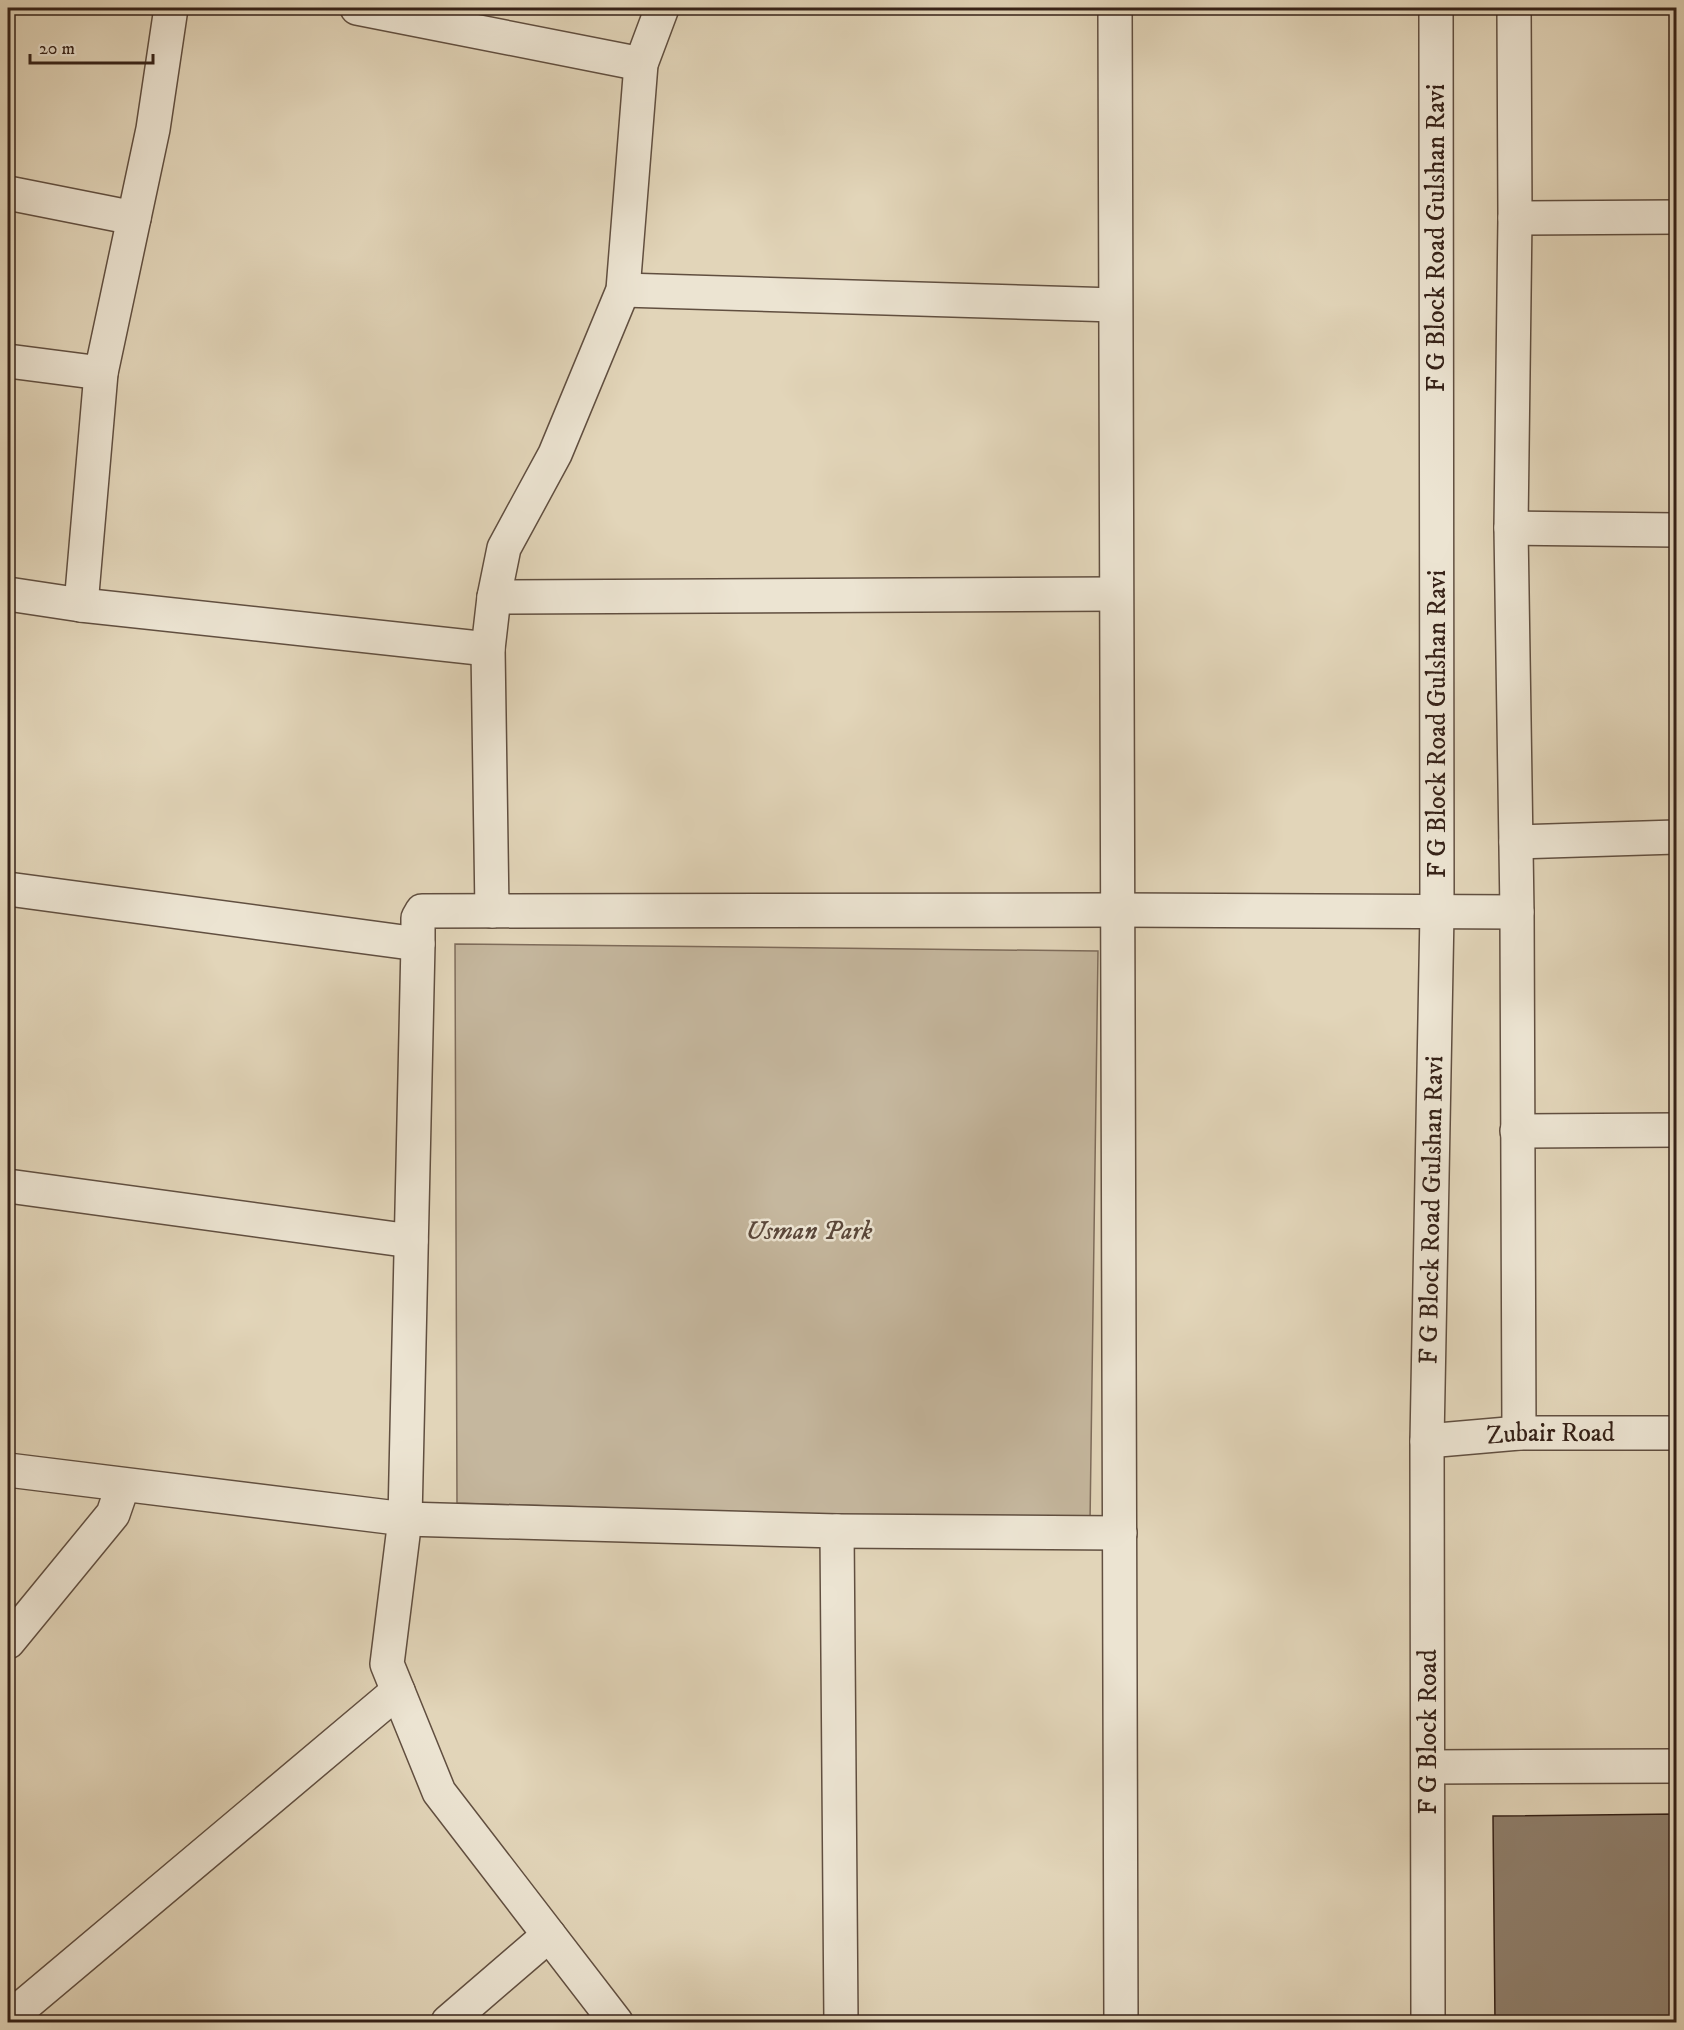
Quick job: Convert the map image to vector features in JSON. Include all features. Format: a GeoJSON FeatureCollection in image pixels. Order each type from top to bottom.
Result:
{"type":"FeatureCollection","features":[{"type":"Feature","properties":{"kind":"street"},"geometry":{"type":"LineString","coordinates":[[81,605],[101,373],[153,129],[171,8]]}},
{"type":"Feature","properties":{"kind":"street"},"geometry":{"type":"LineString","coordinates":[[357,8],[641,64]]}},
{"type":"Feature","properties":{"kind":"street"},"geometry":{"type":"LineString","coordinates":[[492,911],[488,649],[494,597],[504,548],[555,454],[624,290],[641,64],[662,8]]}},
{"type":"Feature","properties":{"kind":"street"},"geometry":{"type":"LineString","coordinates":[[1115,8],[1121,2022]]}},
{"type":"Feature","properties":{"kind":"street","name":"F G Block Road Gulshan Ravi"},"geometry":{"type":"LineString","coordinates":[[1427,1441],[1437,913],[1436,8]]}},
{"type":"Feature","properties":{"kind":"street"},"geometry":{"type":"LineString","coordinates":[[1514,8],[1515,218],[1511,528],[1517,912],[1519,1433]]}},
{"type":"Feature","properties":{"kind":"street"},"geometry":{"type":"LineString","coordinates":[[8,193],[134,218]]}},
{"type":"Feature","properties":{"kind":"street"},"geometry":{"type":"LineString","coordinates":[[1515,218],[1677,217]]}},
{"type":"Feature","properties":{"kind":"street"},"geometry":{"type":"LineString","coordinates":[[624,290],[1115,305]]}},
{"type":"Feature","properties":{"kind":"street"},"geometry":{"type":"LineString","coordinates":[[8,361],[101,373]]}},
{"type":"Feature","properties":{"kind":"street"},"geometry":{"type":"LineString","coordinates":[[1511,528],[1677,530]]}},
{"type":"Feature","properties":{"kind":"street"},"geometry":{"type":"LineString","coordinates":[[8,594],[81,605],[488,649]]}},
{"type":"Feature","properties":{"kind":"street"},"geometry":{"type":"LineString","coordinates":[[494,597],[1116,594]]}},
{"type":"Feature","properties":{"kind":"street"},"geometry":{"type":"LineString","coordinates":[[1516,842],[1677,837]]}},
{"type":"Feature","properties":{"kind":"street"},"geometry":{"type":"LineString","coordinates":[[8,889],[417,944]]}},
{"type":"Feature","properties":{"kind":"street"},"geometry":{"type":"LineString","coordinates":[[616,2022],[439,1792],[387,1664],[405,1519],[417,944],[418,918],[422,911],[1517,912]]}},
{"type":"Feature","properties":{"kind":"street"},"geometry":{"type":"LineString","coordinates":[[1517,1131],[1677,1130]]}},
{"type":"Feature","properties":{"kind":"street"},"geometry":{"type":"LineString","coordinates":[[8,1186],[411,1241]]}},
{"type":"Feature","properties":{"kind":"street","name":"Zubair Road"},"geometry":{"type":"LineString","coordinates":[[1427,1441],[1519,1433],[1677,1433]]}},
{"type":"Feature","properties":{"kind":"street","name":"F G Block Road"},"geometry":{"type":"LineString","coordinates":[[1427,1441],[1428,2022]]}},
{"type":"Feature","properties":{"kind":"street"},"geometry":{"type":"LineString","coordinates":[[8,1470],[405,1519],[837,1531],[1120,1533]]}},
{"type":"Feature","properties":{"kind":"street"},"geometry":{"type":"LineString","coordinates":[[8,1642],[113,1514],[123,1485]]}},
{"type":"Feature","properties":{"kind":"street"},"geometry":{"type":"LineString","coordinates":[[837,1531],[841,2022]]}},
{"type":"Feature","properties":{"kind":"street"},"geometry":{"type":"LineString","coordinates":[[8,2019],[398,1691]]}},
{"type":"Feature","properties":{"kind":"street"},"geometry":{"type":"LineString","coordinates":[[1428,1767],[1677,1766]]}},
{"type":"Feature","properties":{"kind":"street"},"geometry":{"type":"LineString","coordinates":[[448,2022],[549,1935]]}},
{"type":"Feature","properties":{"kind":"green space","name":"Usman Park"},"geometry":{"type":"Polygon","coordinates":[[[455,944],[1098,951],[1090,1523],[457,1503],[455,944]]]}},
{"type":"Feature","properties":{"kind":"building"},"geometry":{"type":"Polygon","coordinates":[[[1676,1814],[1676,2022],[1495,2022],[1493,1816],[1676,1814]]]}}]}
